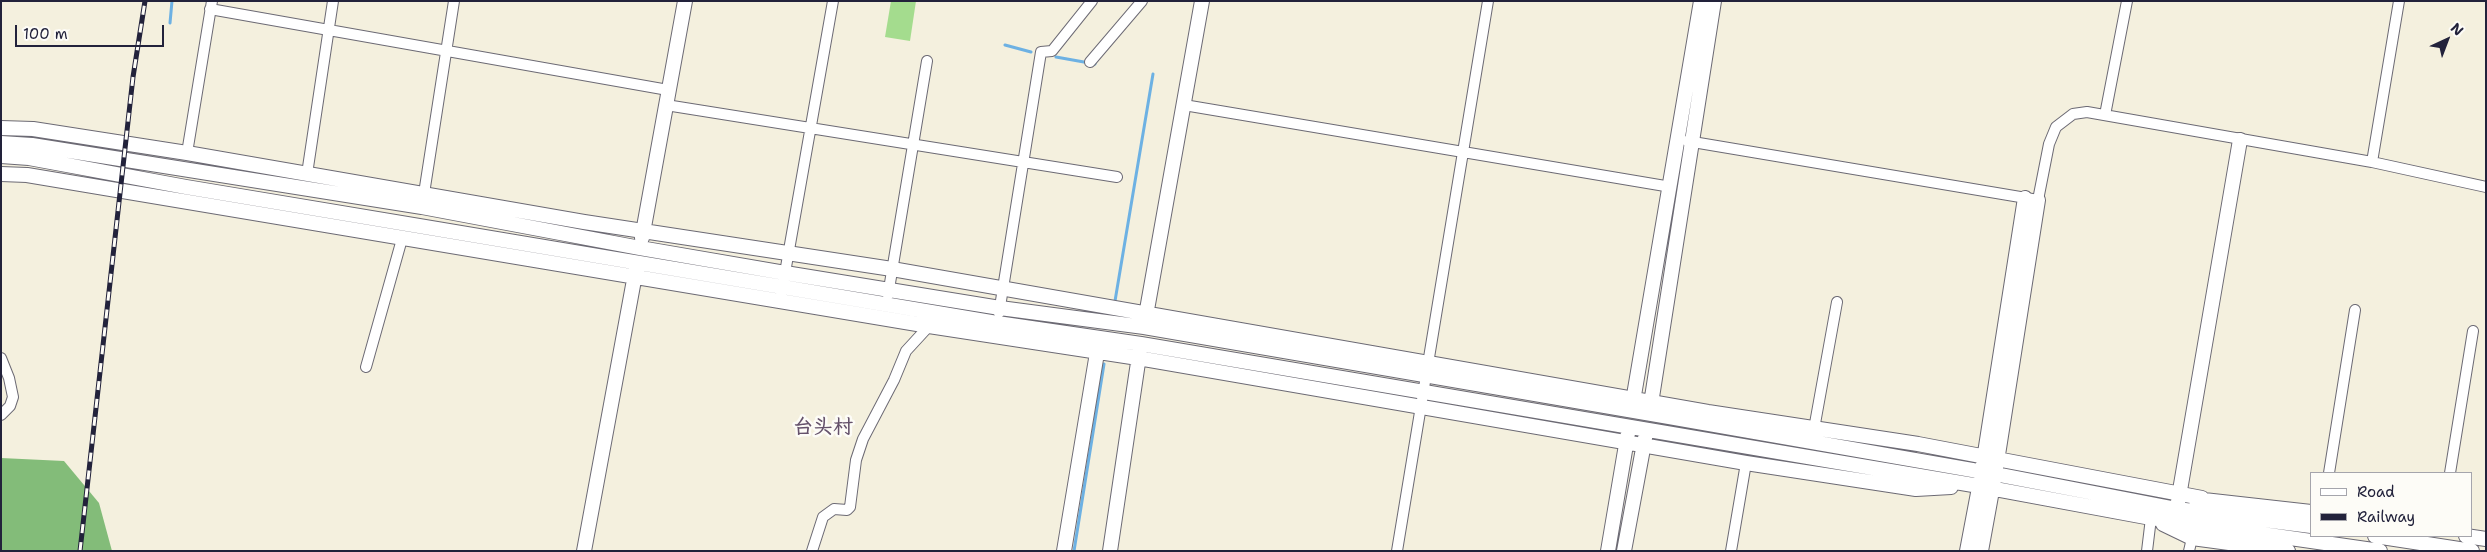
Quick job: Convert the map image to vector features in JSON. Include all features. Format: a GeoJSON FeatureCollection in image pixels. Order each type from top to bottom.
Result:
{"type":"FeatureCollection","features":[{"type":"Feature","properties":{"kind":"street"},"geometry":{"type":"LineString","coordinates":[[307,174],[333,1]]}},
{"type":"Feature","properties":{"kind":"street"},"geometry":{"type":"LineString","coordinates":[[423,200],[454,1]]}},
{"type":"Feature","properties":{"kind":"street"},"geometry":{"type":"LineString","coordinates":[[584,551],[685,1]]}},
{"type":"Feature","properties":{"kind":"street"},"geometry":{"type":"LineString","coordinates":[[780,301],[833,1]]}},
{"type":"Feature","properties":{"kind":"street"},"geometry":{"type":"LineString","coordinates":[[995,337],[1042,52],[1052,51],[1092,1]]}},
{"type":"Feature","properties":{"kind":"street"},"geometry":{"type":"LineString","coordinates":[[1090,62],[1142,1]]}},
{"type":"Feature","properties":{"kind":"street"},"geometry":{"type":"LineString","coordinates":[[1110,551],[1138,358],[1202,1]]}},
{"type":"Feature","properties":{"kind":"street"},"geometry":{"type":"LineString","coordinates":[[1397,551],[1488,1]]}},
{"type":"Feature","properties":{"kind":"street"},"geometry":{"type":"LineString","coordinates":[[1624,551],[1650,407],[1701,1]]}},
{"type":"Feature","properties":{"kind":"street"},"geometry":{"type":"LineString","coordinates":[[1608,551],[1671,187],[1684,141],[1714,1]]}},
{"type":"Feature","properties":{"kind":"street"},"geometry":{"type":"LineString","coordinates":[[2105,116],[2127,1]]}},
{"type":"Feature","properties":{"kind":"street"},"geometry":{"type":"LineString","coordinates":[[2372,162],[2399,1]]}},
{"type":"Feature","properties":{"kind":"street"},"geometry":{"type":"LineString","coordinates":[[187,153],[211,5],[328,30],[668,90]]}},
{"type":"Feature","properties":{"kind":"street"},"geometry":{"type":"LineString","coordinates":[[884,319],[927,61]]}},
{"type":"Feature","properties":{"kind":"street"},"geometry":{"type":"LineString","coordinates":[[666,105],[1117,177]]}},
{"type":"Feature","properties":{"kind":"street"},"geometry":{"type":"LineString","coordinates":[[1184,105],[1671,187]]}},
{"type":"Feature","properties":{"kind":"street"},"geometry":{"type":"LineString","coordinates":[[1981,551],[1990,458],[2031,199],[2056,128],[2073,114],[2087,112],[2372,162],[2486,187]]}},
{"type":"Feature","properties":{"kind":"street"},"geometry":{"type":"LineString","coordinates":[[1,128],[33,129],[307,174],[423,200],[638,255]]}},
{"type":"Feature","properties":{"kind":"street"},"geometry":{"type":"LineString","coordinates":[[2178,501],[2240,140]]}},
{"type":"Feature","properties":{"kind":"street"},"geometry":{"type":"LineString","coordinates":[[1684,141],[2031,199]]}},
{"type":"Feature","properties":{"kind":"street"},"geometry":{"type":"LineString","coordinates":[[1,143],[32,145],[643,230],[788,255],[892,269],[1003,288],[1145,320],[1650,407],[1987,480],[2318,542],[2380,551]]}},
{"type":"Feature","properties":{"kind":"street"},"geometry":{"type":"LineString","coordinates":[[1,156],[29,158],[215,192],[638,255],[784,279],[889,289],[1000,308],[1145,320]]}},
{"type":"Feature","properties":{"kind":"street"},"geometry":{"type":"LineString","coordinates":[[1,174],[27,175],[995,337],[1987,480]]}},
{"type":"Feature","properties":{"kind":"street"},"geometry":{"type":"LineString","coordinates":[[366,367],[402,239]]}},
{"type":"Feature","properties":{"kind":"street"},"geometry":{"type":"LineString","coordinates":[[784,279],[886,303],[997,323],[1141,344],[1626,443],[1916,489],[1987,480]]}},
{"type":"Feature","properties":{"kind":"street"},"geometry":{"type":"LineString","coordinates":[[1814,429],[1837,302]]}},
{"type":"Feature","properties":{"kind":"street"},"geometry":{"type":"LineString","coordinates":[[2329,472],[2354,310]]}},
{"type":"Feature","properties":{"kind":"street"},"geometry":{"type":"LineString","coordinates":[[812,551],[823,517],[834,509],[847,510],[850,507],[856,460],[863,439],[894,380],[906,351],[929,326]]}},
{"type":"Feature","properties":{"kind":"street"},"geometry":{"type":"LineString","coordinates":[[2450,472],[2473,331]]}},
{"type":"Feature","properties":{"kind":"street"},"geometry":{"type":"LineString","coordinates":[[1064,551],[1097,352]]}},
{"type":"Feature","properties":{"kind":"street"},"geometry":{"type":"LineString","coordinates":[[1,358],[9,378],[13,397],[10,406],[1,415]]}},
{"type":"Feature","properties":{"kind":"street"},"geometry":{"type":"LineString","coordinates":[[1650,407],[1918,444],[1990,458],[2178,501],[2310,526]]}},
{"type":"Feature","properties":{"kind":"street"},"geometry":{"type":"LineString","coordinates":[[1731,551],[1746,463]]}},
{"type":"Feature","properties":{"kind":"street"},"geometry":{"type":"LineString","coordinates":[[1967,551],[1987,480]]}},
{"type":"Feature","properties":{"kind":"street"},"geometry":{"type":"LineString","coordinates":[[2152,511],[2178,501],[2202,498],[2310,512]]}},
{"type":"Feature","properties":{"kind":"street"},"geometry":{"type":"LineString","coordinates":[[2152,511],[2190,544],[2288,551]]}},
{"type":"Feature","properties":{"kind":"street"},"geometry":{"type":"LineString","coordinates":[[2147,551],[2152,511]]}},
{"type":"Feature","properties":{"kind":"street"},"geometry":{"type":"LineString","coordinates":[[2383,537],[2439,544],[2472,551]]}},
{"type":"Feature","properties":{"kind":"street"},"geometry":{"type":"LineString","coordinates":[[2472,537],[2486,539]]}},
{"type":"Feature","properties":{"kind":"green space"},"geometry":{"type":"Polygon","coordinates":[[[891,1],[916,1],[910,41],[885,37],[891,1]]]}},
{"type":"Feature","properties":{"kind":"green space"},"geometry":{"type":"Polygon","coordinates":[[[1,458],[64,461],[99,503],[112,551],[1,551],[1,458]]]}},
{"type":"Feature","properties":{"kind":"waterway"},"geometry":{"type":"LineString","coordinates":[[170,23],[172,1]]}},
{"type":"Feature","properties":{"kind":"waterway"},"geometry":{"type":"LineString","coordinates":[[1005,45],[1031,52]]}},
{"type":"Feature","properties":{"kind":"waterway"},"geometry":{"type":"LineString","coordinates":[[1056,57],[1095,64]]}},
{"type":"Feature","properties":{"kind":"waterway"},"geometry":{"type":"LineString","coordinates":[[1115,301],[1153,74]]}},
{"type":"Feature","properties":{"kind":"waterway"},"geometry":{"type":"LineString","coordinates":[[1074,551],[1104,364]]}},
{"type":"Feature","properties":{"kind":"railway"},"geometry":{"type":"LineString","coordinates":[[80,551],[133,77],[145,1]]}},
{"type":"Feature","properties":{"kind":"district","name":"台头村"},"geometry":{"type":"Point","coordinates":[823,428]}}]}
